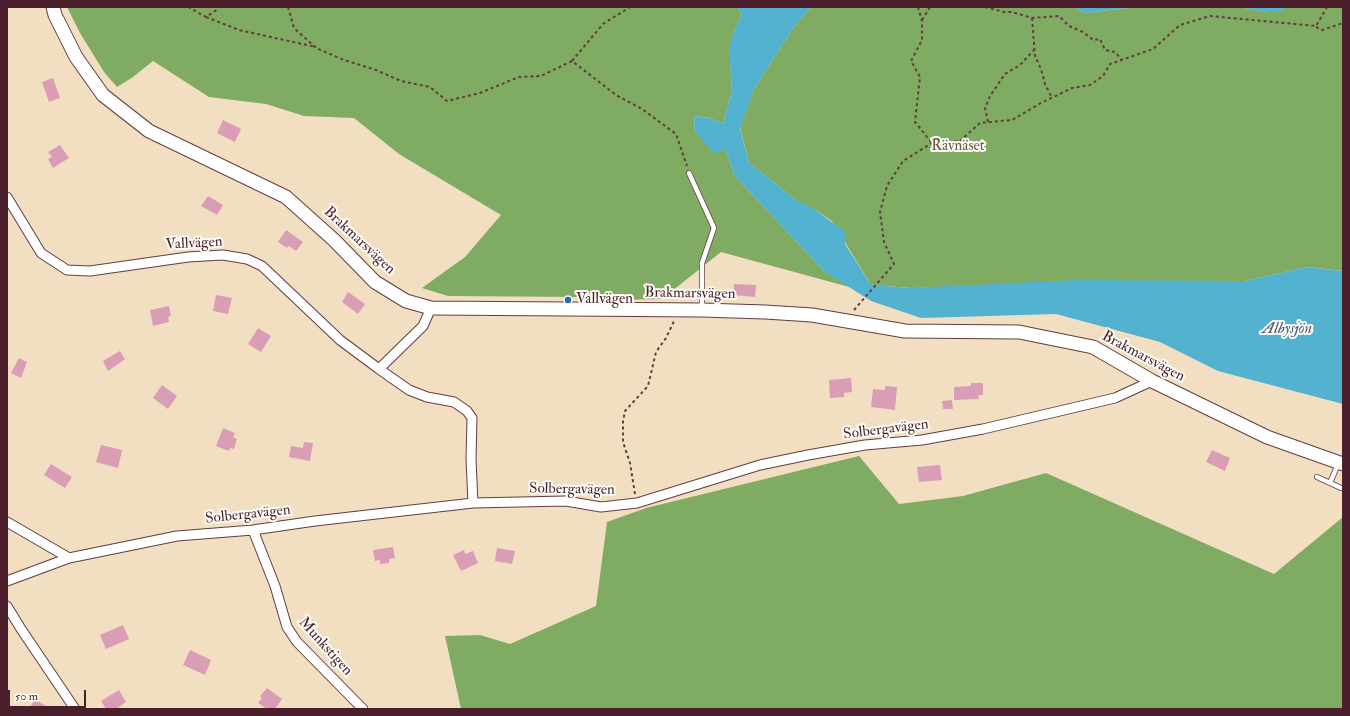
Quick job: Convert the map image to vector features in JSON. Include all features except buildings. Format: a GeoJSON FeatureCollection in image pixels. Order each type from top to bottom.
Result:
{"type":"FeatureCollection","features":[{"type":"Feature","properties":{"kind":"street","name":"Brakmarsvägen"},"geometry":{"type":"LineString","coordinates":[[53,7],[55,15],[76,57],[103,95],[149,131],[286,197],[334,240],[375,282],[406,301],[432,308],[679,309],[812,315],[905,331],[1019,332],[1093,347],[1152,381],[1267,437],[1341,463]]}},
{"type":"Feature","properties":{"kind":"street","name":"Vallvägen"},"geometry":{"type":"LineString","coordinates":[[7,197],[41,253],[67,270],[90,271],[188,257],[223,255],[247,259],[262,266],[340,340],[379,369],[409,390],[428,397],[454,402],[467,411],[472,418],[473,503]]}},
{"type":"Feature","properties":{"kind":"street"},"geometry":{"type":"LineString","coordinates":[[379,369],[423,326],[432,308]]}},
{"type":"Feature","properties":{"kind":"street","name":"Solbergavägen"},"geometry":{"type":"LineString","coordinates":[[7,582],[69,558],[177,536],[253,530],[315,521],[473,503],[566,502],[601,507],[637,503],[760,465],[865,445],[922,440],[983,429],[1115,398],[1152,381]]}},
{"type":"Feature","properties":{"kind":"street"},"geometry":{"type":"LineString","coordinates":[[7,522],[69,558]]}},
{"type":"Feature","properties":{"kind":"street","name":"Munkstigen"},"geometry":{"type":"LineString","coordinates":[[253,530],[275,586],[287,627],[298,642],[363,709]]}},
{"type":"Feature","properties":{"kind":"street"},"geometry":{"type":"LineString","coordinates":[[7,606],[75,709]]}},
{"type":"Feature","properties":{"kind":"lane"},"geometry":{"type":"LineString","coordinates":[[689,173],[714,228],[702,262],[702,310]]}},
{"type":"Feature","properties":{"kind":"lane"},"geometry":{"type":"LineString","coordinates":[[1330,483],[1341,463]]}},
{"type":"Feature","properties":{"kind":"lane"},"geometry":{"type":"LineString","coordinates":[[1317,477],[1342,488]]}},
{"type":"Feature","properties":{"kind":"path"},"geometry":{"type":"LineString","coordinates":[[188,7],[206,17],[239,30],[316,48],[344,60],[376,70],[402,82],[430,87],[447,101],[480,93],[519,77],[541,76],[572,61],[603,24],[630,7]]}},
{"type":"Feature","properties":{"kind":"path"},"geometry":{"type":"LineString","coordinates":[[206,17],[218,9],[218,7]]}},
{"type":"Feature","properties":{"kind":"path"},"geometry":{"type":"LineString","coordinates":[[288,7],[294,28],[316,48]]}},
{"type":"Feature","properties":{"kind":"path"},"geometry":{"type":"LineString","coordinates":[[918,7],[922,21],[922,40],[911,60],[920,77],[915,122],[932,143]]}},
{"type":"Feature","properties":{"kind":"path"},"geometry":{"type":"LineString","coordinates":[[922,21],[930,7]]}},
{"type":"Feature","properties":{"kind":"path"},"geometry":{"type":"LineString","coordinates":[[985,7],[1004,12],[1012,12],[1032,18],[1059,16],[1069,26],[1084,32],[1093,40],[1100,39],[1105,50],[1115,52],[1122,60]]}},
{"type":"Feature","properties":{"kind":"path"},"geometry":{"type":"LineString","coordinates":[[1316,26],[1327,7]]}},
{"type":"Feature","properties":{"kind":"path"},"geometry":{"type":"LineString","coordinates":[[853,312],[894,264],[884,242],[880,212],[887,186],[903,162],[932,143],[960,141],[980,123],[1012,120],[1072,88],[1090,85],[1103,76],[1110,64],[1153,49],[1180,25],[1210,16],[1316,26],[1322,30],[1336,24],[1343,23]]}},
{"type":"Feature","properties":{"kind":"path"},"geometry":{"type":"LineString","coordinates":[[1032,18],[1035,56],[1041,69],[1045,84],[1052,98]]}},
{"type":"Feature","properties":{"kind":"path"},"geometry":{"type":"LineString","coordinates":[[988,122],[985,108],[990,96],[1005,74],[1020,65],[1034,50]]}},
{"type":"Feature","properties":{"kind":"path"},"geometry":{"type":"LineString","coordinates":[[572,61],[616,94],[642,109],[676,134],[689,173]]}},
{"type":"Feature","properties":{"kind":"path"},"geometry":{"type":"LineString","coordinates":[[637,503],[630,463],[623,442],[623,421],[625,411],[648,386],[656,352],[666,338],[679,309]]}},
{"type":"Feature","properties":{"kind":"green space"},"geometry":{"type":"Polygon","coordinates":[[[67,7],[737,7],[742,13],[733,33],[730,62],[732,91],[723,124],[710,118],[694,116],[695,132],[726,150],[734,175],[824,271],[853,288],[721,252],[662,299],[615,300],[579,297],[448,296],[422,288],[465,257],[501,215],[399,154],[354,118],[304,116],[266,104],[209,97],[153,61],[133,77],[117,87],[104,72],[80,33],[67,7]]]}},
{"type":"Feature","properties":{"kind":"green space","name":"Rävnäset"},"geometry":{"type":"Polygon","coordinates":[[[811,7],[1073,7],[1085,13],[1136,7],[1239,7],[1267,12],[1279,12],[1287,7],[1343,7],[1343,271],[1307,267],[1245,281],[911,288],[871,285],[832,221],[796,200],[749,163],[740,127],[754,89],[793,28],[811,7]]]}},
{"type":"Feature","properties":{"kind":"green space"},"geometry":{"type":"Polygon","coordinates":[[[859,456],[899,504],[963,496],[1046,473],[1274,574],[1343,517],[1343,709],[461,709],[445,636],[480,635],[510,644],[596,606],[607,522],[646,508],[859,456]]]}},
{"type":"Feature","properties":{"kind":"water","name":"Albysjön"},"geometry":{"type":"Polygon","coordinates":[[[737,7],[811,7],[793,28],[754,89],[740,128],[749,163],[796,200],[814,209],[846,232],[845,244],[871,285],[911,288],[1077,280],[1245,281],[1307,267],[1343,271],[1343,404],[1218,371],[1160,342],[1056,314],[921,318],[871,301],[824,271],[734,175],[726,150],[714,153],[695,132],[694,116],[710,118],[723,124],[732,91],[729,49],[733,33],[742,13],[737,7]]]}},
{"type":"Feature","properties":{"kind":"water"},"geometry":{"type":"Polygon","coordinates":[[[1073,7],[1136,7],[1085,13],[1073,7]]]}},
{"type":"Feature","properties":{"kind":"water"},"geometry":{"type":"Polygon","coordinates":[[[1239,7],[1287,7],[1279,12],[1267,12],[1239,7]]]}},
{"type":"Feature","properties":{"kind":"place","name":"Vallvägen"},"geometry":{"type":"Point","coordinates":[568,300]}}]}
